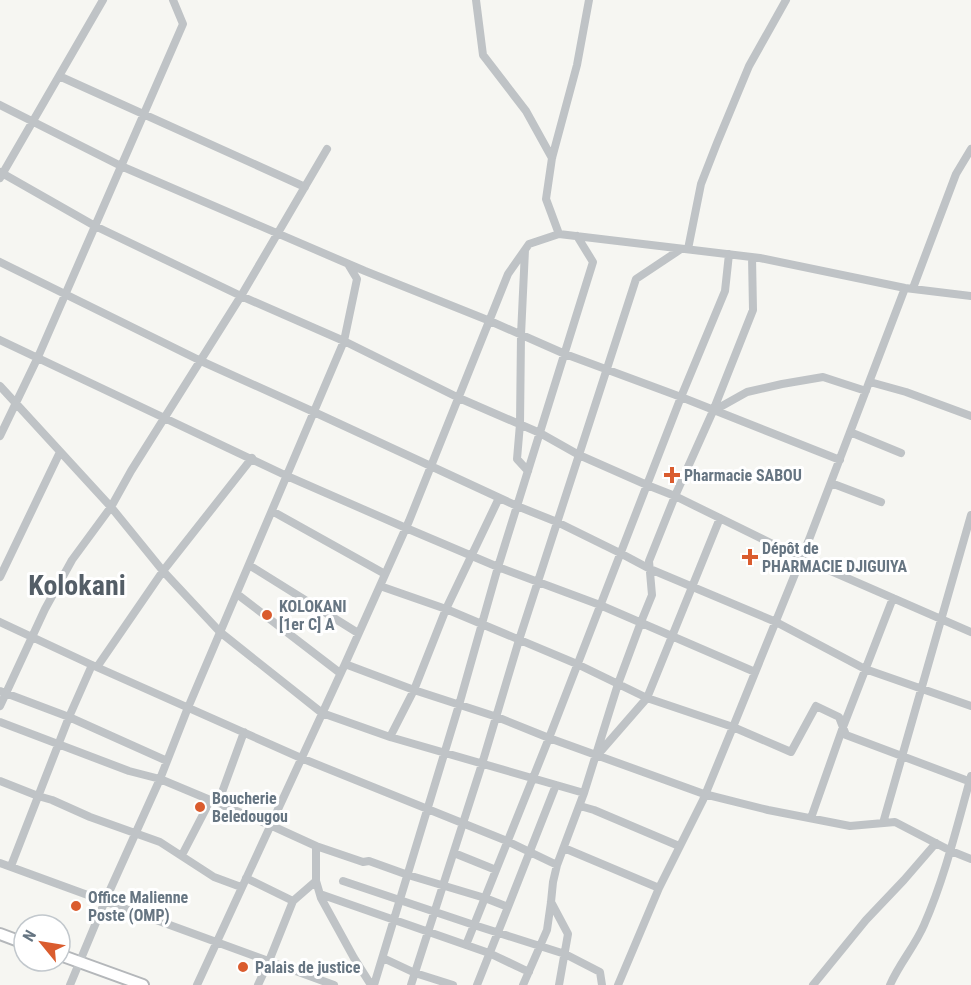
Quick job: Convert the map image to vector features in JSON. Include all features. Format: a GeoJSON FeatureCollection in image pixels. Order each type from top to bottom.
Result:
{"type":"FeatureCollection","features":[{"type":"Feature","properties":{"kind":"highway"},"geometry":{"type":"LineString","coordinates":[[72,959],[142,985]]}},
{"type":"Feature","properties":{"kind":"street"},"geometry":{"type":"LineString","coordinates":[[104,0],[1,174],[95,226],[241,297],[344,341],[459,398],[675,496],[801,558],[971,632]]}},
{"type":"Feature","properties":{"kind":"street"},"geometry":{"type":"LineString","coordinates":[[0,436],[66,294],[183,24],[173,0]]}},
{"type":"Feature","properties":{"kind":"street"},"geometry":{"type":"LineString","coordinates":[[476,0],[483,55],[526,111],[552,158]]}},
{"type":"Feature","properties":{"kind":"street"},"geometry":{"type":"LineString","coordinates":[[559,234],[546,199],[552,158],[577,65],[589,0]]}},
{"type":"Feature","properties":{"kind":"street"},"geometry":{"type":"LineString","coordinates":[[411,985],[464,823],[519,640],[636,279],[684,249],[701,184],[717,143],[749,66],[786,0]]}},
{"type":"Feature","properties":{"kind":"street"},"geometry":{"type":"LineString","coordinates":[[59,76],[305,187]]}},
{"type":"Feature","properties":{"kind":"street"},"geometry":{"type":"LineString","coordinates":[[0,105],[121,165],[348,264],[565,354],[840,460]]}},
{"type":"Feature","properties":{"kind":"street"},"geometry":{"type":"LineString","coordinates":[[0,706],[3,692],[72,560],[111,507],[131,471],[241,297],[327,148]]}},
{"type":"Feature","properties":{"kind":"street"},"geometry":{"type":"LineString","coordinates":[[618,985],[659,888],[703,800],[776,622],[866,391],[956,174],[971,149]]}},
{"type":"Feature","properties":{"kind":"street"},"geometry":{"type":"LineString","coordinates":[[197,985],[406,528],[508,274],[529,244],[559,234],[577,236],[752,257],[909,288],[971,296]]}},
{"type":"Feature","properties":{"kind":"street"},"geometry":{"type":"LineString","coordinates":[[373,985],[459,705],[498,567],[593,262],[577,236]]}},
{"type":"Feature","properties":{"kind":"street"},"geometry":{"type":"LineString","coordinates":[[525,250],[517,459],[528,471]]}},
{"type":"Feature","properties":{"kind":"street"},"geometry":{"type":"LineString","coordinates":[[466,945],[725,291],[729,254]]}},
{"type":"Feature","properties":{"kind":"street"},"geometry":{"type":"LineString","coordinates":[[523,985],[546,930],[557,865],[580,806],[618,684],[652,595],[649,561],[753,310],[752,257]]}},
{"type":"Feature","properties":{"kind":"street"},"geometry":{"type":"LineString","coordinates":[[0,262],[201,361],[499,498],[557,522],[650,569],[776,622],[865,669],[971,706]]}},
{"type":"Feature","properties":{"kind":"street"},"geometry":{"type":"LineString","coordinates":[[70,985],[160,779],[188,707],[344,341],[357,279],[348,264]]}},
{"type":"Feature","properties":{"kind":"street"},"geometry":{"type":"LineString","coordinates":[[0,340],[287,476],[498,567],[600,605],[755,672]]}},
{"type":"Feature","properties":{"kind":"street"},"geometry":{"type":"LineString","coordinates":[[713,411],[747,392],[823,377],[866,391]]}},
{"type":"Feature","properties":{"kind":"street"},"geometry":{"type":"LineString","coordinates":[[870,382],[906,392],[971,416]]}},
{"type":"Feature","properties":{"kind":"street"},"geometry":{"type":"LineString","coordinates":[[0,386],[111,507],[163,572],[220,632],[322,713],[390,738],[584,793]]}},
{"type":"Feature","properties":{"kind":"street"},"geometry":{"type":"LineString","coordinates":[[850,432],[901,453]]}},
{"type":"Feature","properties":{"kind":"street"},"geometry":{"type":"LineString","coordinates":[[0,577],[60,452]]}},
{"type":"Feature","properties":{"kind":"street"},"geometry":{"type":"LineString","coordinates":[[11,866],[69,717],[94,666],[163,572],[252,458]]}},
{"type":"Feature","properties":{"kind":"street"},"geometry":{"type":"LineString","coordinates":[[831,483],[880,502]]}},
{"type":"Feature","properties":{"kind":"street"},"geometry":{"type":"LineString","coordinates":[[390,738],[414,690],[446,609],[499,498]]}},
{"type":"Feature","properties":{"kind":"street"},"geometry":{"type":"LineString","coordinates":[[272,511],[384,574]]}},
{"type":"Feature","properties":{"kind":"street"},"geometry":{"type":"LineString","coordinates":[[883,823],[971,515]]}},
{"type":"Feature","properties":{"kind":"street"},"geometry":{"type":"LineString","coordinates":[[597,755],[647,698],[720,518]]}},
{"type":"Feature","properties":{"kind":"street"},"geometry":{"type":"LineString","coordinates":[[249,565],[358,633]]}},
{"type":"Feature","properties":{"kind":"street"},"geometry":{"type":"LineString","coordinates":[[380,586],[482,624],[577,664],[647,698],[733,727],[791,752],[816,706],[839,717],[846,735],[970,780],[951,851],[923,926],[890,985]]}},
{"type":"Feature","properties":{"kind":"street"},"geometry":{"type":"LineString","coordinates":[[237,594],[340,673]]}},
{"type":"Feature","properties":{"kind":"street"},"geometry":{"type":"LineString","coordinates":[[811,818],[893,598]]}},
{"type":"Feature","properties":{"kind":"street"},"geometry":{"type":"LineString","coordinates":[[0,622],[301,758],[464,823],[557,865]]}},
{"type":"Feature","properties":{"kind":"street"},"geometry":{"type":"LineString","coordinates":[[345,664],[414,690],[497,717],[704,794],[768,810],[849,826],[895,822],[971,860]]}},
{"type":"Feature","properties":{"kind":"street"},"geometry":{"type":"LineString","coordinates":[[3,692],[69,717],[167,761]]}},
{"type":"Feature","properties":{"kind":"street"},"geometry":{"type":"LineString","coordinates":[[0,722],[129,771],[160,779],[316,846],[508,907]]}},
{"type":"Feature","properties":{"kind":"street"},"geometry":{"type":"LineString","coordinates":[[182,855],[210,801],[214,801],[221,795],[244,732]]}},
{"type":"Feature","properties":{"kind":"street"},"geometry":{"type":"LineString","coordinates":[[0,781],[160,842],[214,878],[241,887]]}},
{"type":"Feature","properties":{"kind":"street"},"geometry":{"type":"LineString","coordinates":[[477,985],[556,785]]}},
{"type":"Feature","properties":{"kind":"street"},"geometry":{"type":"LineString","coordinates":[[580,806],[680,846]]}},
{"type":"Feature","properties":{"kind":"street"},"geometry":{"type":"LineString","coordinates":[[813,985],[866,920],[936,843]]}},
{"type":"Feature","properties":{"kind":"street"},"geometry":{"type":"LineString","coordinates":[[316,846],[316,881],[320,894],[354,958],[373,985]]}},
{"type":"Feature","properties":{"kind":"street"},"geometry":{"type":"LineString","coordinates":[[564,848],[659,888]]}},
{"type":"Feature","properties":{"kind":"street"},"geometry":{"type":"LineString","coordinates":[[454,853],[496,870]]}},
{"type":"Feature","properties":{"kind":"street"},"geometry":{"type":"LineString","coordinates":[[0,863],[333,985]]}},
{"type":"Feature","properties":{"kind":"street"},"geometry":{"type":"LineString","coordinates":[[246,878],[293,901]]}},
{"type":"Feature","properties":{"kind":"street"},"geometry":{"type":"LineString","coordinates":[[258,985],[293,901],[316,881]]}},
{"type":"Feature","properties":{"kind":"street"},"geometry":{"type":"LineString","coordinates":[[343,881],[565,954],[600,972],[602,985]]}},
{"type":"Feature","properties":{"kind":"street"},"geometry":{"type":"LineString","coordinates":[[320,894],[489,953],[529,972]]}},
{"type":"Feature","properties":{"kind":"street"},"geometry":{"type":"LineString","coordinates":[[551,902],[568,934],[559,985]]}},
{"type":"Feature","properties":{"kind":"street"},"geometry":{"type":"LineString","coordinates":[[383,958],[415,973],[453,985]]}},
{"type":"Feature","properties":{"kind":"place","name":"Pharmacie SABOU"},"geometry":{"type":"Point","coordinates":[672,475]}},
{"type":"Feature","properties":{"kind":"place","name":"Dépôt de PHARMACIE DJIGUIYA"},"geometry":{"type":"Point","coordinates":[750,557]}},
{"type":"Feature","properties":{"kind":"place","name":"KOLOKANI [1er C] A"},"geometry":{"type":"Point","coordinates":[267,615]}},
{"type":"Feature","properties":{"kind":"place","name":"Boucherie Beledougou"},"geometry":{"type":"Point","coordinates":[200,807]}},
{"type":"Feature","properties":{"kind":"place","name":"Office Malienne Poste (OMP)"},"geometry":{"type":"Point","coordinates":[76,906]}},
{"type":"Feature","properties":{"kind":"place","name":"Palais de justice"},"geometry":{"type":"Point","coordinates":[243,967]}},
{"type":"Feature","properties":{"kind":"district","name":"Kolokani"},"geometry":{"type":"Point","coordinates":[77,585]}}]}
